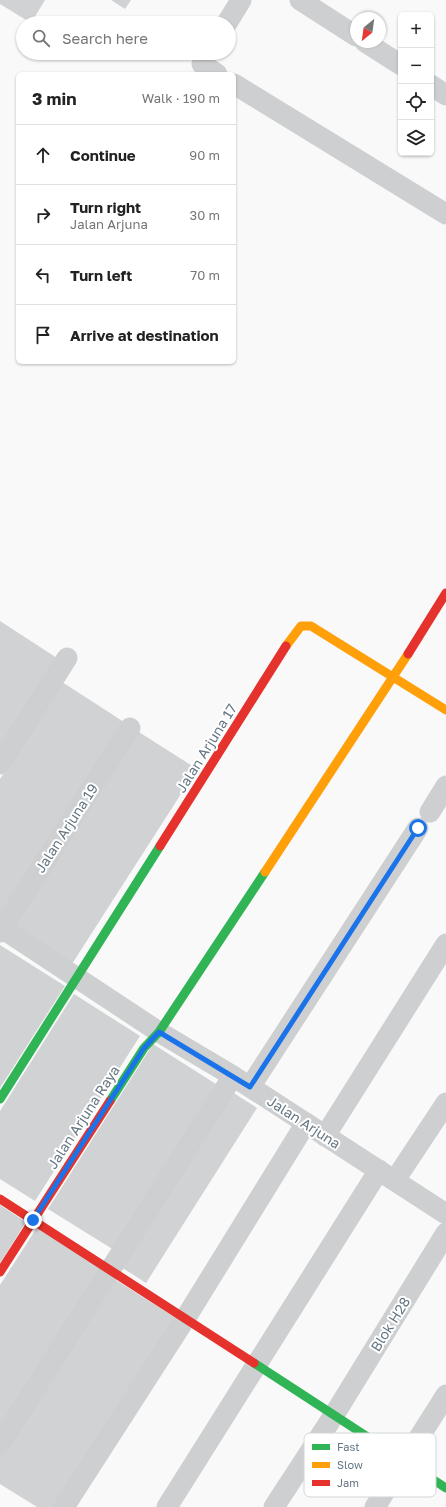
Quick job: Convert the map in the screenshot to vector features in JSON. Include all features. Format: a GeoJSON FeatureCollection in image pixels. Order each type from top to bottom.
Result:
{"type":"FeatureCollection","features":[{"type":"Feature","properties":{"kind":"street"},"geometry":{"type":"LineString","coordinates":[[231,16],[241,0]]}},
{"type":"Feature","properties":{"kind":"street"},"geometry":{"type":"LineString","coordinates":[[300,0],[350,32]]}},
{"type":"Feature","properties":{"kind":"street"},"geometry":{"type":"LineString","coordinates":[[374,48],[398,63]]}},
{"type":"Feature","properties":{"kind":"street"},"geometry":{"type":"LineString","coordinates":[[204,60],[202,64],[214,72]]}},
{"type":"Feature","properties":{"kind":"street"},"geometry":{"type":"LineString","coordinates":[[236,85],[446,214]]}},
{"type":"Feature","properties":{"kind":"street"},"geometry":{"type":"LineString","coordinates":[[434,87],[446,95]]}},
{"type":"Feature","properties":{"kind":"street","name":"Jalan Arjuna Raya"},"geometry":{"type":"LineString","coordinates":[[0,1272],[144,1048],[159,1032],[393,678],[446,593]]}},
{"type":"Feature","properties":{"kind":"street","name":"Jalan Arjuna 17"},"geometry":{"type":"LineString","coordinates":[[78,977],[296,631],[301,626],[311,626],[393,678]]}},
{"type":"Feature","properties":{"kind":"street"},"geometry":{"type":"LineString","coordinates":[[0,764],[67,658]]}},
{"type":"Feature","properties":{"kind":"street"},"geometry":{"type":"LineString","coordinates":[[393,678],[446,710]]}},
{"type":"Feature","properties":{"kind":"street","name":"Jalan Arjuna 19"},"geometry":{"type":"LineString","coordinates":[[1,929],[130,728]]}},
{"type":"Feature","properties":{"kind":"street"},"geometry":{"type":"LineString","coordinates":[[0,1444],[110,1270],[424,820],[446,786]]}},
{"type":"Feature","properties":{"kind":"street","name":"Jalan Arjuna"},"geometry":{"type":"LineString","coordinates":[[1,929],[78,977],[159,1032],[242,1081],[446,1214]]}},
{"type":"Feature","properties":{"kind":"street"},"geometry":{"type":"LineString","coordinates":[[325,1136],[446,944]]}},
{"type":"Feature","properties":{"kind":"street"},"geometry":{"type":"LineString","coordinates":[[0,1099],[78,977]]}},
{"type":"Feature","properties":{"kind":"street"},"geometry":{"type":"LineString","coordinates":[[167,1507],[256,1366],[387,1176],[446,1103]]}},
{"type":"Feature","properties":{"kind":"street"},"geometry":{"type":"LineString","coordinates":[[64,1507],[185,1319],[306,1123]]}},
{"type":"Feature","properties":{"kind":"street"},"geometry":{"type":"LineString","coordinates":[[0,1199],[361,1433]]}},
{"type":"Feature","properties":{"kind":"street","name":"Blok H28"},"geometry":{"type":"LineString","coordinates":[[322,1433],[446,1232]]}},
{"type":"Feature","properties":{"kind":"street"},"geometry":{"type":"LineString","coordinates":[[422,1433],[446,1395]]}},
{"type":"Feature","properties":{"kind":"street","name":"Blok H28"},"geometry":{"type":"LineString","coordinates":[[274,1507],[304,1461]]}},
{"type":"Feature","properties":{"kind":"street"},"geometry":{"type":"LineString","coordinates":[[436,1482],[446,1488]]}},
{"type":"Feature","properties":{"kind":"street"},"geometry":{"type":"LineString","coordinates":[[375,1507],[381,1497]]}},
{"type":"Feature","properties":{"kind":"building"},"geometry":{"type":"Polygon","coordinates":[[[0,0],[45,0],[35,16],[20,16],[0,4],[0,0]]]}},
{"type":"Feature","properties":{"kind":"building"},"geometry":{"type":"Polygon","coordinates":[[[111,0],[131,0],[125,9],[111,0]]]}},
{"type":"Feature","properties":{"kind":"building"},"geometry":{"type":"Polygon","coordinates":[[[0,621],[60,660],[0,753],[0,621]]]}},
{"type":"Feature","properties":{"kind":"building"},"geometry":{"type":"Polygon","coordinates":[[[62,682],[127,724],[0,920],[0,779],[62,682]]]}},
{"type":"Feature","properties":{"kind":"building"},"geometry":{"type":"Polygon","coordinates":[[[131,727],[197,769],[70,967],[5,925],[131,727]]]}},
{"type":"Feature","properties":{"kind":"building"},"geometry":{"type":"Polygon","coordinates":[[[0,945],[65,986],[0,1088],[0,945]]]}},
{"type":"Feature","properties":{"kind":"building"},"geometry":{"type":"Polygon","coordinates":[[[74,994],[140,1036],[35,1201],[0,1179],[0,1111],[74,994]]]}},
{"type":"Feature","properties":{"kind":"building"},"geometry":{"type":"Polygon","coordinates":[[[153,1044],[219,1086],[114,1250],[48,1209],[153,1044]]]}},
{"type":"Feature","properties":{"kind":"building"},"geometry":{"type":"Polygon","coordinates":[[[229,1090],[257,1108],[146,1283],[118,1265],[229,1090]]]}},
{"type":"Feature","properties":{"kind":"building"},"geometry":{"type":"Polygon","coordinates":[[[0,1205],[26,1222],[0,1263],[0,1205]]]}},
{"type":"Feature","properties":{"kind":"building"},"geometry":{"type":"Polygon","coordinates":[[[38,1226],[103,1267],[0,1429],[0,1285],[38,1226]]]}},
{"type":"Feature","properties":{"kind":"building"},"geometry":{"type":"Polygon","coordinates":[[[111,1277],[176,1318],[56,1507],[37,1507],[0,1484],[0,1450],[111,1277]]]}},
{"type":"Feature","properties":{"kind":"traffic: fast"},"geometry":{"type":"LineString","coordinates":[[0,1099],[160,846]]}},
{"type":"Feature","properties":{"kind":"traffic: fast"},"geometry":{"type":"LineString","coordinates":[[110,1101],[144,1048],[159,1032],[265,872]]}},
{"type":"Feature","properties":{"kind":"traffic: fast"},"geometry":{"type":"LineString","coordinates":[[254,1363],[362,1433]]}},
{"type":"Feature","properties":{"kind":"traffic: fast"},"geometry":{"type":"LineString","coordinates":[[436,1481],[446,1488]]}},
{"type":"Feature","properties":{"kind":"traffic: slow"},"geometry":{"type":"LineString","coordinates":[[286,646],[301,626],[311,626],[446,710]]}},
{"type":"Feature","properties":{"kind":"traffic: slow"},"geometry":{"type":"LineString","coordinates":[[265,872],[408,654]]}},
{"type":"Feature","properties":{"kind":"traffic: jam"},"geometry":{"type":"LineString","coordinates":[[408,654],[446,593]]}},
{"type":"Feature","properties":{"kind":"traffic: jam"},"geometry":{"type":"LineString","coordinates":[[160,846],[286,646]]}},
{"type":"Feature","properties":{"kind":"traffic: jam"},"geometry":{"type":"LineString","coordinates":[[0,1272],[110,1101]]}},
{"type":"Feature","properties":{"kind":"traffic: jam"},"geometry":{"type":"LineString","coordinates":[[0,1199],[254,1363]]}},
{"type":"Feature","properties":{"kind":"route"},"geometry":{"type":"LineString","coordinates":[[33,1220],[144,1048],[159,1032],[250,1087],[418,828]]}}]}
